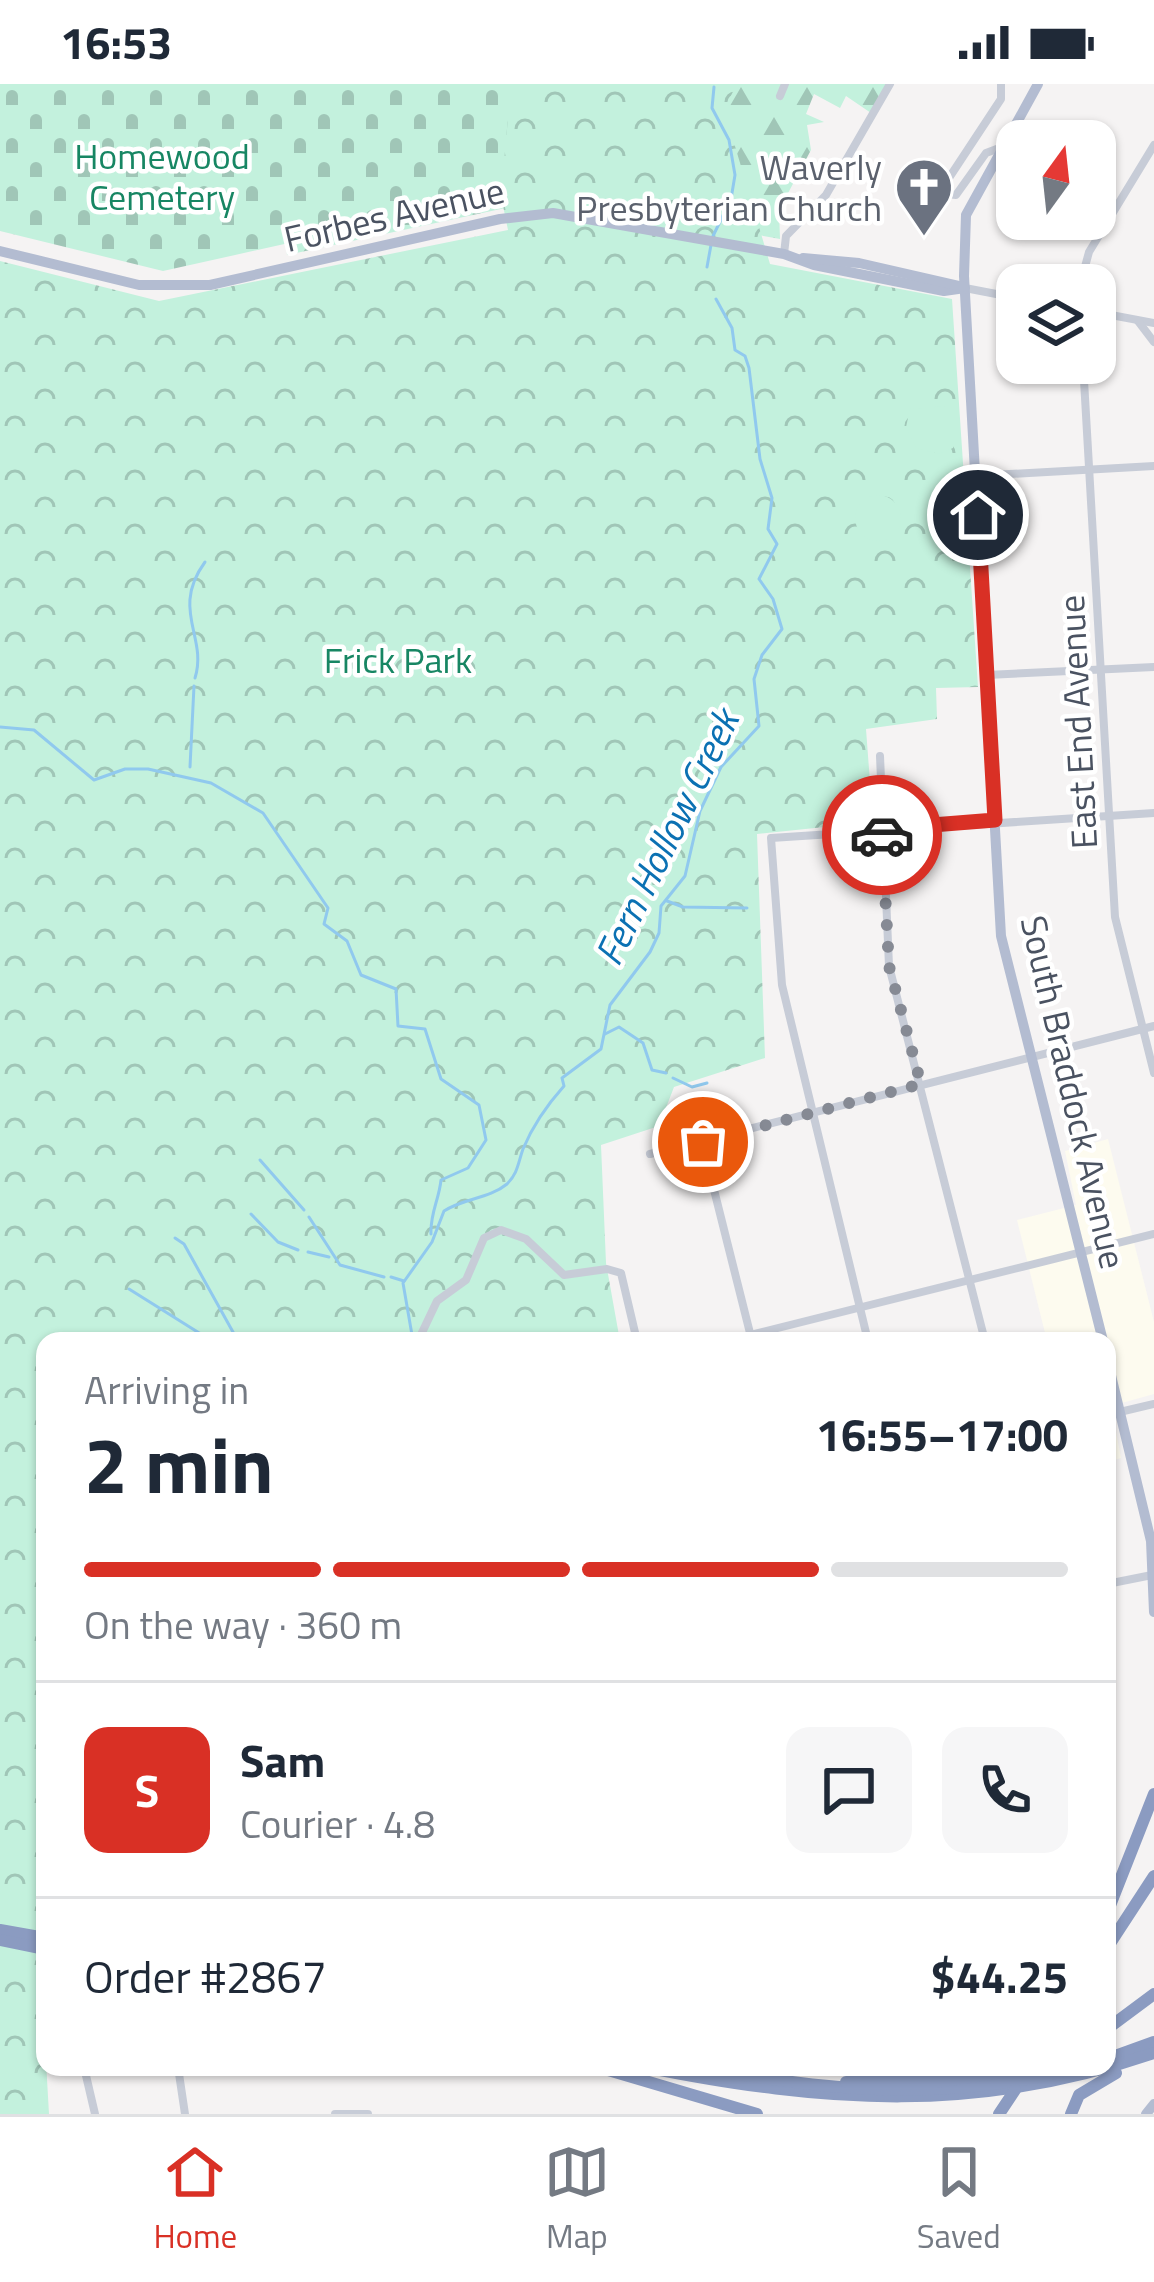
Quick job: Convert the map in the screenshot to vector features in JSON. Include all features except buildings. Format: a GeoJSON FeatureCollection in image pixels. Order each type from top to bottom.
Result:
{"type":"FeatureCollection","features":[{"type":"Feature","properties":{"kind":"highway"},"geometry":{"type":"LineString","coordinates":[[1116,1890],[1154,1794]]}},
{"type":"Feature","properties":{"kind":"highway"},"geometry":{"type":"LineString","coordinates":[[1116,1934],[1154,1876]]}},
{"type":"Feature","properties":{"kind":"highway"},"geometry":{"type":"LineString","coordinates":[[0,1930],[36,1936]]}},
{"type":"Feature","properties":{"kind":"highway"},"geometry":{"type":"LineString","coordinates":[[0,1940],[36,1947]]}},
{"type":"Feature","properties":{"kind":"highway"},"geometry":{"type":"LineString","coordinates":[[1116,2022],[1153,1995]]}},
{"type":"Feature","properties":{"kind":"highway"},"geometry":{"type":"LineString","coordinates":[[1116,2056],[1154,2042]]}},
{"type":"Feature","properties":{"kind":"highway"},"geometry":{"type":"LineString","coordinates":[[1116,2061],[1154,2054]]}},
{"type":"Feature","properties":{"kind":"highway"},"geometry":{"type":"LineString","coordinates":[[1116,2074],[1154,2054]]}},
{"type":"Feature","properties":{"kind":"highway"},"geometry":{"type":"LineString","coordinates":[[628,2076],[758,2114]]}},
{"type":"Feature","properties":{"kind":"highway"},"geometry":{"type":"LineString","coordinates":[[696,2076],[827,2099],[914,2103],[1032,2076]]}},
{"type":"Feature","properties":{"kind":"highway"},"geometry":{"type":"LineString","coordinates":[[750,2076],[850,2091],[990,2086],[1032,2076]]}},
{"type":"Feature","properties":{"kind":"highway"},"geometry":{"type":"LineString","coordinates":[[776,2076],[990,2086]]}},
{"type":"Feature","properties":{"kind":"highway"},"geometry":{"type":"LineString","coordinates":[[914,2083],[937,2076]]}},
{"type":"Feature","properties":{"kind":"highway"},"geometry":{"type":"LineString","coordinates":[[999,2114],[1039,2076]]}},
{"type":"Feature","properties":{"kind":"highway"},"geometry":{"type":"LineString","coordinates":[[1071,2114],[1082,2091],[1111,2076]]}},
{"type":"Feature","properties":{"kind":"highway"},"geometry":{"type":"LineString","coordinates":[[699,2097],[733,2114]]}},
{"type":"Feature","properties":{"kind":"main road","name":"South Braddock Avenue"},"geometry":{"type":"LineString","coordinates":[[1017,120],[1038,84]]}},
{"type":"Feature","properties":{"kind":"main road","name":"South Braddock Avenue"},"geometry":{"type":"LineString","coordinates":[[996,158],[966,215],[963,251],[1001,936],[1101,1332]]}},
{"type":"Feature","properties":{"kind":"main road","name":"Forbes Avenue"},"geometry":{"type":"LineString","coordinates":[[0,251],[139,285],[210,285],[527,214],[619,224],[780,253],[814,265],[944,291],[965,288]]}},
{"type":"Feature","properties":{"kind":"main road"},"geometry":{"type":"LineString","coordinates":[[946,280],[963,251]]}},
{"type":"Feature","properties":{"kind":"main road","name":"Forbes Avenue"},"geometry":{"type":"LineString","coordinates":[[803,258],[816,255],[946,280],[965,288]]}},
{"type":"Feature","properties":{"kind":"main road"},"geometry":{"type":"LineString","coordinates":[[1116,1420],[1151,1541],[1154,1612]]}},
{"type":"Feature","properties":{"kind":"main road"},"geometry":{"type":"LineString","coordinates":[[1146,2114],[1154,2104]]}},
{"type":"Feature","properties":{"kind":"street"},"geometry":{"type":"LineString","coordinates":[[780,96],[785,84]]}},
{"type":"Feature","properties":{"kind":"street"},"geometry":{"type":"LineString","coordinates":[[780,253],[786,236],[826,195],[890,84]]}},
{"type":"Feature","properties":{"kind":"street"},"geometry":{"type":"LineString","coordinates":[[996,149],[986,153],[956,195],[947,194],[945,184],[1001,99],[1001,84]]}},
{"type":"Feature","properties":{"kind":"street"},"geometry":{"type":"LineString","coordinates":[[1086,264],[1154,145]]}},
{"type":"Feature","properties":{"kind":"street","name":"Forbes Avenue"},"geometry":{"type":"LineString","coordinates":[[965,288],[996,294]]}},
{"type":"Feature","properties":{"kind":"street"},"geometry":{"type":"LineString","coordinates":[[1116,316],[1154,323]]}},
{"type":"Feature","properties":{"kind":"street"},"geometry":{"type":"LineString","coordinates":[[1137,320],[1154,342]]}},
{"type":"Feature","properties":{"kind":"street","name":"East End Avenue"},"geometry":{"type":"LineString","coordinates":[[1084,384],[1114,917],[1154,1072]]}},
{"type":"Feature","properties":{"kind":"street"},"geometry":{"type":"LineString","coordinates":[[975,476],[1154,466]]}},
{"type":"Feature","properties":{"kind":"street"},"geometry":{"type":"LineString","coordinates":[[986,675],[1154,667]]}},
{"type":"Feature","properties":{"kind":"street"},"geometry":{"type":"LineString","coordinates":[[880,756],[889,966],[983,1332]]}},
{"type":"Feature","properties":{"kind":"street"},"geometry":{"type":"LineString","coordinates":[[866,1332],[780,974],[770,841],[995,820],[1154,813]]}},
{"type":"Feature","properties":{"kind":"street"},"geometry":{"type":"LineString","coordinates":[[650,1154],[1154,1026]]}},
{"type":"Feature","properties":{"kind":"street"},"geometry":{"type":"LineString","coordinates":[[704,1137],[751,1332]]}},
{"type":"Feature","properties":{"kind":"street"},"geometry":{"type":"LineString","coordinates":[[422,1332],[437,1301],[466,1280],[478,1246],[492,1232],[514,1232],[564,1275],[615,1269],[624,1281],[635,1332]]}},
{"type":"Feature","properties":{"kind":"street"},"geometry":{"type":"LineString","coordinates":[[773,1332],[1154,1234]]}},
{"type":"Feature","properties":{"kind":"street"},"geometry":{"type":"LineString","coordinates":[[1116,1412],[1154,1403]]}},
{"type":"Feature","properties":{"kind":"street"},"geometry":{"type":"LineString","coordinates":[[1116,1582],[1152,1575]]}},
{"type":"Feature","properties":{"kind":"street"},"geometry":{"type":"LineString","coordinates":[[86,2076],[95,2114]]}},
{"type":"Feature","properties":{"kind":"street"},"geometry":{"type":"LineString","coordinates":[[179,2076],[185,2114]]}},
{"type":"Feature","properties":{"kind":"street"},"geometry":{"type":"LineString","coordinates":[[335,2114],[368,2114]]}},
{"type":"Feature","properties":{"kind":"shaded area"},"geometry":{"type":"Polygon","coordinates":[[[1108,1139],[1154,1322],[1154,1394],[1116,1405],[1116,1332],[1045,1332],[1017,1220],[1076,1205],[1065,1151],[1108,1139]]]}},
{"type":"Feature","properties":{"kind":"green space","name":"Homewood Cemetery"},"geometry":{"type":"Polygon","coordinates":[[[0,84],[511,84],[501,196],[163,271],[0,231],[0,84]]]}},
{"type":"Feature","properties":{"kind":"green space"},"geometry":{"type":"Polygon","coordinates":[[[477,84],[887,84],[871,113],[846,96],[840,108],[814,94],[806,114],[824,122],[807,125],[811,150],[779,210],[780,239],[594,205],[533,202],[287,255],[285,235],[477,84]]]}},
{"type":"Feature","properties":{"kind":"green space","name":"Frick Park"},"geometry":{"type":"Polygon","coordinates":[[[511,84],[737,84],[724,109],[770,264],[952,299],[978,687],[936,688],[937,719],[866,729],[873,822],[757,834],[765,1058],[674,1087],[659,1126],[601,1145],[606,1263],[618,1332],[36,1332],[36,2076],[47,2076],[49,2114],[0,2114],[0,261],[159,301],[508,230],[501,196],[511,84]]]}},
{"type":"Feature","properties":{"kind":"green space"},"geometry":{"type":"Polygon","coordinates":[[[947,406],[953,411],[953,448],[939,454],[916,448],[906,427],[910,409],[947,406]]]}},
{"type":"Feature","properties":{"kind":"green space"},"geometry":{"type":"Polygon","coordinates":[[[878,495],[894,502],[901,518],[894,534],[878,541],[862,534],[855,518],[862,502],[878,495]]]}},
{"type":"Feature","properties":{"kind":"waterway","name":"Fern Hollow Creek"},"geometry":{"type":"LineString","coordinates":[[713,236],[731,199],[735,175],[729,140],[712,108],[714,87]]}},
{"type":"Feature","properties":{"kind":"waterway","name":"Fern Hollow Creek"},"geometry":{"type":"LineString","coordinates":[[707,267],[711,245]]}},
{"type":"Feature","properties":{"kind":"waterway","name":"Fern Hollow Creek"},"geometry":{"type":"LineString","coordinates":[[411,1332],[403,1283],[432,1242],[444,1211],[507,1184],[536,1124],[564,1086],[562,1078],[601,1049],[610,1005],[650,952],[659,933],[661,906],[685,876],[700,811],[721,767],[759,726],[754,679],[762,655],[782,629],[773,599],[759,579],[777,544],[768,529],[772,498],[760,459],[749,368],[745,356],[735,350],[732,328],[716,299]]}},
{"type":"Feature","properties":{"kind":"waterway"},"geometry":{"type":"LineString","coordinates":[[195,678],[198,663],[190,595],[205,562]]}},
{"type":"Feature","properties":{"kind":"waterway"},"geometry":{"type":"LineString","coordinates":[[190,767],[194,686]]}},
{"type":"Feature","properties":{"kind":"waterway"},"geometry":{"type":"LineString","coordinates":[[0,727],[34,730],[94,780],[125,769],[148,769],[211,783],[263,813],[328,908],[324,924],[347,941],[361,975],[396,989],[398,1026],[425,1029],[441,1079],[479,1105],[486,1140],[468,1168],[441,1180],[431,1234]]}},
{"type":"Feature","properties":{"kind":"waterway"},"geometry":{"type":"LineString","coordinates":[[667,901],[683,907],[747,908]]}},
{"type":"Feature","properties":{"kind":"waterway"},"geometry":{"type":"LineString","coordinates":[[605,1034],[619,1027],[643,1043],[652,1070],[666,1073]]}},
{"type":"Feature","properties":{"kind":"waterway"},"geometry":{"type":"LineString","coordinates":[[673,1078],[692,1087],[707,1083]]}},
{"type":"Feature","properties":{"kind":"waterway"},"geometry":{"type":"LineString","coordinates":[[260,1160],[304,1210]]}},
{"type":"Feature","properties":{"kind":"waterway"},"geometry":{"type":"LineString","coordinates":[[251,1214],[278,1242],[298,1250]]}},
{"type":"Feature","properties":{"kind":"waterway"},"geometry":{"type":"LineString","coordinates":[[309,1217],[340,1265],[384,1277]]}},
{"type":"Feature","properties":{"kind":"waterway"},"geometry":{"type":"LineString","coordinates":[[175,1238],[184,1244],[233,1332]]}},
{"type":"Feature","properties":{"kind":"waterway"},"geometry":{"type":"LineString","coordinates":[[308,1252],[329,1257]]}},
{"type":"Feature","properties":{"kind":"waterway"},"geometry":{"type":"LineString","coordinates":[[391,1277],[404,1281]]}},
{"type":"Feature","properties":{"kind":"waterway"},"geometry":{"type":"LineString","coordinates":[[129,1289],[198,1332]]}},
{"type":"Feature","properties":{"kind":"way so far"},"geometry":{"type":"LineString","coordinates":[[703,1142],[709,1136],[921,1084],[889,966],[882,835]]}},
{"type":"Feature","properties":{"kind":"place","name":"Waverly Presbyterian Church"},"geometry":{"type":"Point","coordinates":[924,238]}},
{"type":"Feature","properties":{"kind":"route"},"geometry":{"type":"LineString","coordinates":[[882,835],[882,829],[995,820],[978,515]]}}]}
